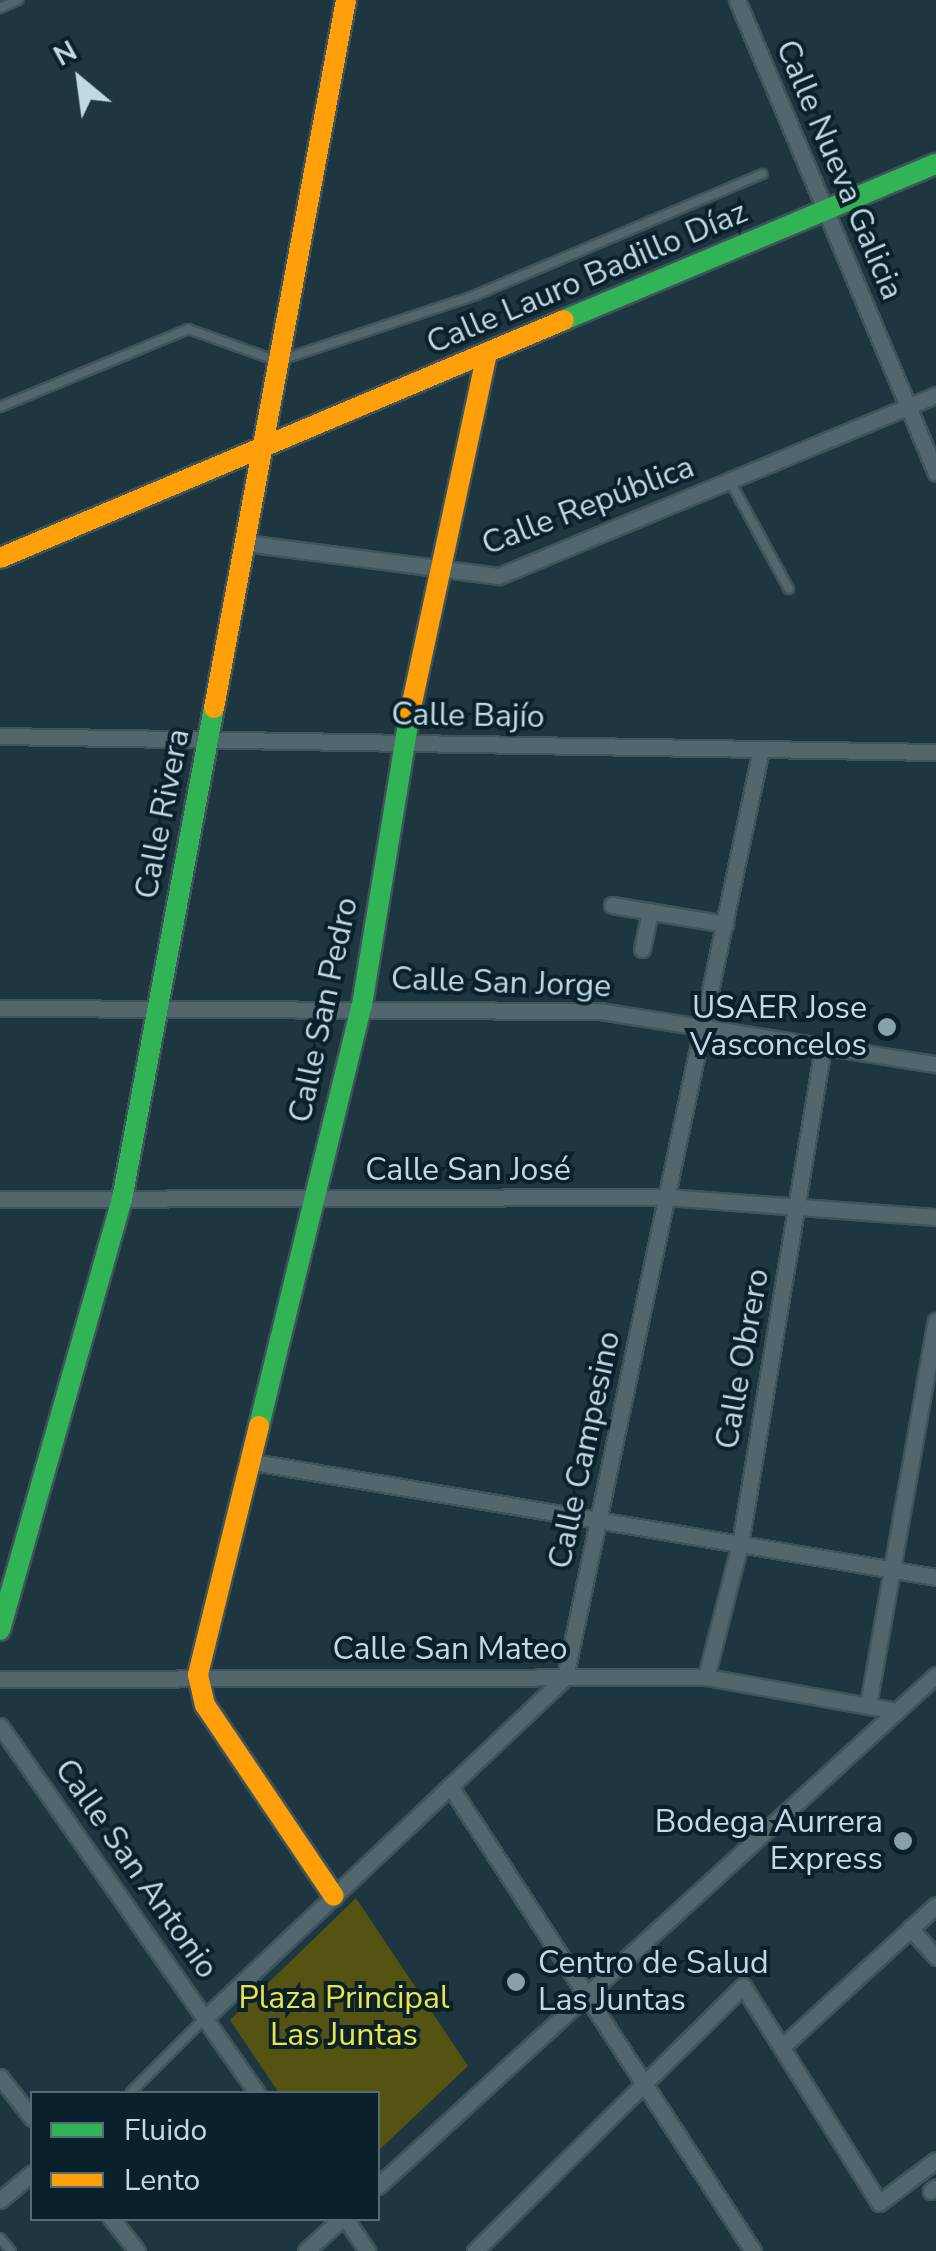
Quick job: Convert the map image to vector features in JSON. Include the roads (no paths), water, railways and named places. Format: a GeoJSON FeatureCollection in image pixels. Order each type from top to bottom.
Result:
{"type":"FeatureCollection","features":[{"type":"Feature","properties":{"kind":"street","name":"Calle Rivera"},"geometry":{"type":"LineString","coordinates":[[0,1630],[122,1199],[155,1006],[346,0]]}},
{"type":"Feature","properties":{"kind":"street","name":"Calle Nueva Galicia"},"geometry":{"type":"LineString","coordinates":[[737,0],[936,473]]}},
{"type":"Feature","properties":{"kind":"street","name":"Calle Lauro Badillo Díaz"},"geometry":{"type":"LineString","coordinates":[[0,558],[936,164]]}},
{"type":"Feature","properties":{"kind":"street","name":"Calle San Pedro"},"geometry":{"type":"LineString","coordinates":[[198,1675],[253,1462],[311,1198],[362,1005],[404,743],[487,352]]}},
{"type":"Feature","properties":{"kind":"street","name":"Calle República"},"geometry":{"type":"LineString","coordinates":[[245,542],[440,573],[499,576],[936,394]]}},
{"type":"Feature","properties":{"kind":"street","name":"Calle Bajío"},"geometry":{"type":"LineString","coordinates":[[0,736],[936,752]]}},
{"type":"Feature","properties":{"kind":"street","name":"Calle Campesino"},"geometry":{"type":"LineString","coordinates":[[565,1677],[762,749]]}},
{"type":"Feature","properties":{"kind":"street"},"geometry":{"type":"LineString","coordinates":[[612,905],[725,924]]}},
{"type":"Feature","properties":{"kind":"street"},"geometry":{"type":"LineString","coordinates":[[642,949],[650,912]]}},
{"type":"Feature","properties":{"kind":"street","name":"Calle San Jorge"},"geometry":{"type":"LineString","coordinates":[[0,1008],[362,1005],[600,1011],[936,1064]]}},
{"type":"Feature","properties":{"kind":"street","name":"Calle Obrero"},"geometry":{"type":"LineString","coordinates":[[706,1677],[740,1544],[823,1047]]}},
{"type":"Feature","properties":{"kind":"street","name":"Calle San José"},"geometry":{"type":"LineString","coordinates":[[0,1199],[668,1197],[936,1217]]}},
{"type":"Feature","properties":{"kind":"street"},"geometry":{"type":"LineString","coordinates":[[868,1706],[936,1321]]}},
{"type":"Feature","properties":{"kind":"street"},"geometry":{"type":"LineString","coordinates":[[253,1462],[936,1577]]}},
{"type":"Feature","properties":{"kind":"street"},"geometry":{"type":"LineString","coordinates":[[198,1675],[205,1705],[334,1896]]}},
{"type":"Feature","properties":{"kind":"street","name":"Calle San Mateo"},"geometry":{"type":"LineString","coordinates":[[0,1679],[198,1675],[706,1677],[897,1710]]}},
{"type":"Feature","properties":{"kind":"street"},"geometry":{"type":"LineString","coordinates":[[380,2184],[936,1675]]}},
{"type":"Feature","properties":{"kind":"street"},"geometry":{"type":"LineString","coordinates":[[206,2018],[565,1677]]}},
{"type":"Feature","properties":{"kind":"street","name":"Calle San Antonio"},"geometry":{"type":"LineString","coordinates":[[0,1726],[256,2091]]}},
{"type":"Feature","properties":{"kind":"street"},"geometry":{"type":"LineString","coordinates":[[450,1786],[753,2251]]}},
{"type":"Feature","properties":{"kind":"street"},"geometry":{"type":"LineString","coordinates":[[784,2045],[936,1905]]}},
{"type":"Feature","properties":{"kind":"street"},"geometry":{"type":"LineString","coordinates":[[910,1928],[936,1957]]}},
{"type":"Feature","properties":{"kind":"street"},"geometry":{"type":"LineString","coordinates":[[475,2251],[742,1986],[888,2204],[936,2160]]}},
{"type":"Feature","properties":{"kind":"street"},"geometry":{"type":"LineString","coordinates":[[0,2077],[30,2115]]}},
{"type":"Feature","properties":{"kind":"street"},"geometry":{"type":"LineString","coordinates":[[0,2200],[30,2175]]}},
{"type":"Feature","properties":{"kind":"street"},"geometry":{"type":"LineString","coordinates":[[113,2221],[137,2251]]}},
{"type":"Feature","properties":{"kind":"street"},"geometry":{"type":"LineString","coordinates":[[306,2251],[340,2221]]}},
{"type":"Feature","properties":{"kind":"street"},"geometry":{"type":"LineString","coordinates":[[345,2221],[367,2251]]}},
{"type":"Feature","properties":{"kind":"lane"},"geometry":{"type":"LineString","coordinates":[[0,8],[18,0]]}},
{"type":"Feature","properties":{"kind":"lane"},"geometry":{"type":"LineString","coordinates":[[0,408],[188,330],[278,360],[476,295],[762,174]]}},
{"type":"Feature","properties":{"kind":"lane"},"geometry":{"type":"LineString","coordinates":[[730,481],[789,589]]}},
{"type":"Feature","properties":{"kind":"lane"},"geometry":{"type":"LineString","coordinates":[[132,2091],[206,2018]]}},
{"type":"Feature","properties":{"kind":"lane"},"geometry":{"type":"LineString","coordinates":[[0,2238],[11,2251]]}},
{"type":"Feature","properties":{"kind":"place","name":"USAER Jose Vasconcelos"},"geometry":{"type":"Point","coordinates":[887,1027]}},
{"type":"Feature","properties":{"kind":"place","name":"Bodega Aurrera Express"},"geometry":{"type":"Point","coordinates":[903,1841]}},
{"type":"Feature","properties":{"kind":"place","name":"Centro de Salud Las Juntas"},"geometry":{"type":"Point","coordinates":[516,1982]}},
{"type":"Feature","properties":{"kind":"park label","name":"Plaza Principal Las Juntas"},"geometry":{"type":"Point","coordinates":[344,2018]}}]}
